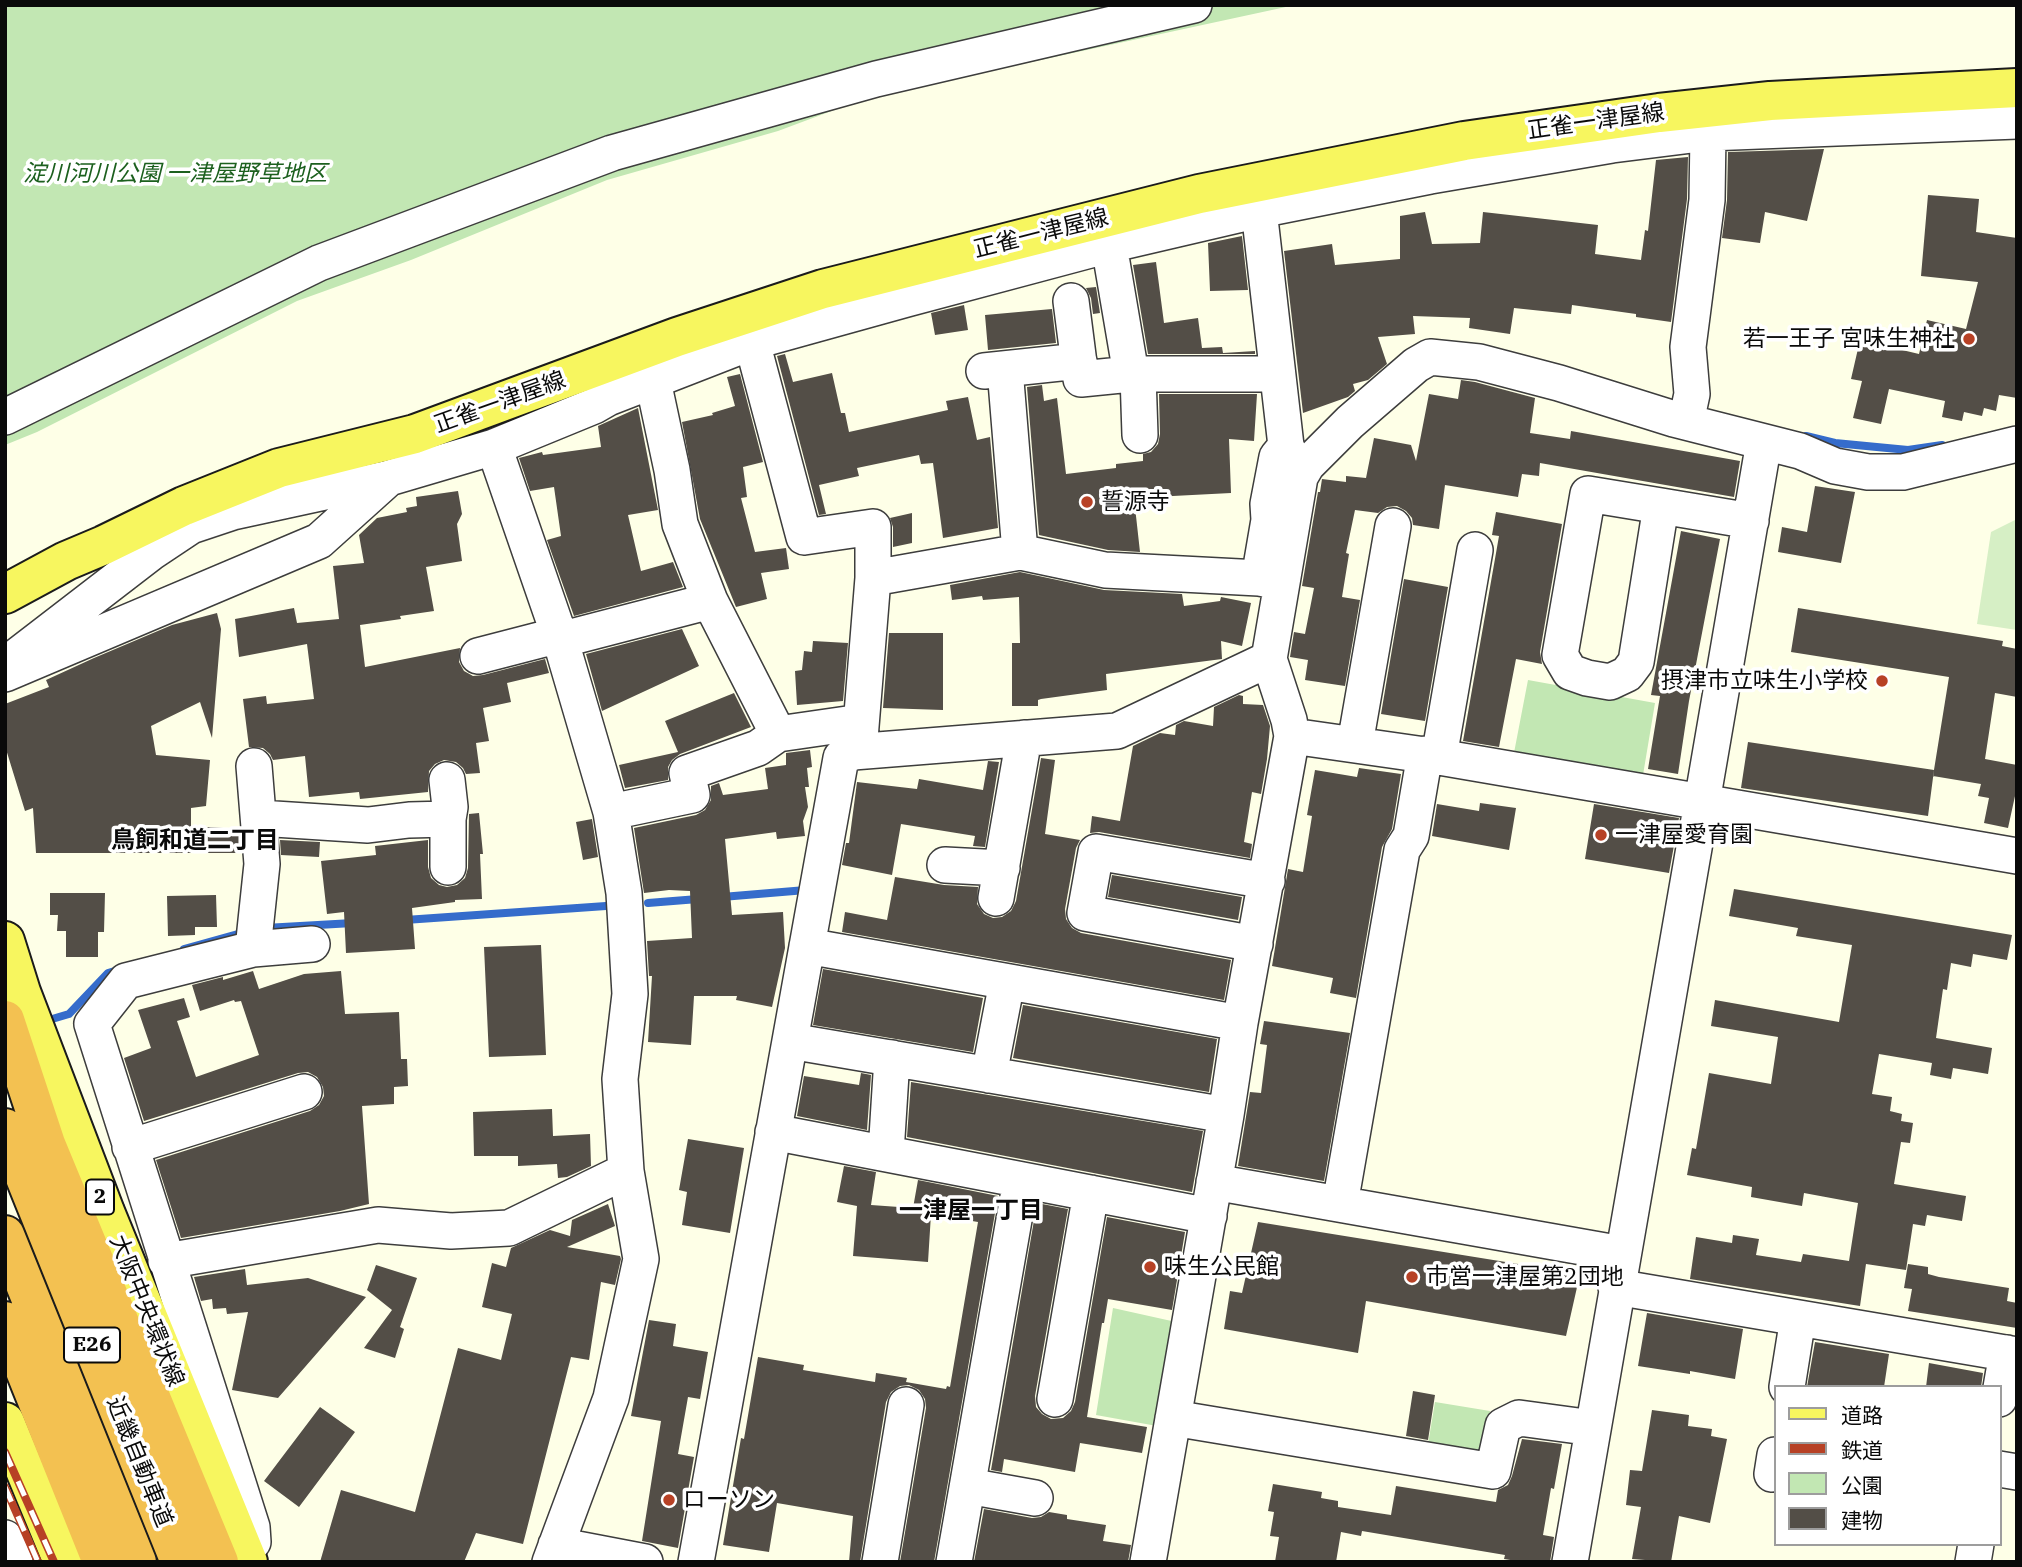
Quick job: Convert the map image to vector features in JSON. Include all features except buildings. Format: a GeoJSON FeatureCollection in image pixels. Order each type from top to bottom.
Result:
{"type":"FeatureCollection","features":[{"type":"Feature","properties":{"kind":"highway"},"geometry":{"type":"LineString","coordinates":[[5,1020],[46,1144],[219,1562]]}},
{"type":"Feature","properties":{"kind":"highway","name":"近畿自動車道"},"geometry":{"type":"LineString","coordinates":[[5,1128],[180,1562]]}},
{"type":"Feature","properties":{"kind":"highway","name":"近畿自動車道"},"geometry":{"type":"LineString","coordinates":[[5,1235],[138,1562]]}},
{"type":"Feature","properties":{"kind":"highway"},"geometry":{"type":"LineString","coordinates":[[5,1321],[102,1562]]}},
{"type":"Feature","properties":{"kind":"main road","name":"正雀一津屋線"},"geometry":{"type":"LineString","coordinates":[[5,594],[66,561],[184,506],[279,468],[415,434],[677,337],[823,289],[1199,194],[1464,141],[1647,115],[1770,101],[2017,88]]}},
{"type":"Feature","properties":{"kind":"main road","name":"正雀一津屋線"},"geometry":{"type":"LineString","coordinates":[[5,621],[29,608],[104,545]]}},
{"type":"Feature","properties":{"kind":"main road","name":"大阪中央環状線"},"geometry":{"type":"LineString","coordinates":[[5,941],[21,992],[105,1212],[248,1562]]}},
{"type":"Feature","properties":{"kind":"main road"},"geometry":{"type":"LineString","coordinates":[[5,1422],[63,1562]]}},
{"type":"Feature","properties":{"kind":"street"},"geometry":{"type":"LineString","coordinates":[[5,417],[319,263],[612,153],[876,79],[1194,5]]}},
{"type":"Feature","properties":{"kind":"street"},"geometry":{"type":"LineString","coordinates":[[5,666],[57,623],[191,526],[233,512],[389,478],[494,447],[752,342],[1109,245],[1259,210],[1573,151],[1708,133],[2017,121]]}},
{"type":"Feature","properties":{"kind":"street"},"geometry":{"type":"LineString","coordinates":[[1686,422],[1692,394],[1688,347],[1707,200],[1708,133]]}},
{"type":"Feature","properties":{"kind":"street"},"geometry":{"type":"LineString","coordinates":[[1259,210],[1278,374],[1293,461]]}},
{"type":"Feature","properties":{"kind":"street"},"geometry":{"type":"LineString","coordinates":[[1109,245],[1134,374],[1140,435]]}},
{"type":"Feature","properties":{"kind":"street"},"geometry":{"type":"LineString","coordinates":[[1071,301],[1081,379],[1134,374],[1278,374]]}},
{"type":"Feature","properties":{"kind":"street"},"geometry":{"type":"LineString","coordinates":[[696,1562],[841,758],[853,752],[860,737],[873,578],[873,527],[804,537],[752,342]]}},
{"type":"Feature","properties":{"kind":"street"},"geometry":{"type":"LineString","coordinates":[[1148,1562],[1292,736],[1269,659],[1276,457],[1307,465],[1350,422],[1416,365],[1430,357],[1479,362],[1559,383],[1686,422],[1800,451],[1835,466],[1868,472],[1903,472],[2017,444]]}},
{"type":"Feature","properties":{"kind":"street"},"geometry":{"type":"LineString","coordinates":[[1020,552],[995,370],[1079,361]]}},
{"type":"Feature","properties":{"kind":"street"},"geometry":{"type":"LineString","coordinates":[[653,381],[672,470],[680,524],[710,601],[778,734]]}},
{"type":"Feature","properties":{"kind":"street"},"geometry":{"type":"LineString","coordinates":[[1570,1562],[1764,442]]}},
{"type":"Feature","properties":{"kind":"street"},"geometry":{"type":"LineString","coordinates":[[494,447],[559,638],[611,812],[624,893],[630,994],[620,1079],[626,1171],[641,1259],[611,1398],[553,1553],[645,1562]]}},
{"type":"Feature","properties":{"kind":"street"},"geometry":{"type":"LineString","coordinates":[[5,674],[319,541],[389,478]]}},
{"type":"Feature","properties":{"kind":"street"},"geometry":{"type":"LineString","coordinates":[[1661,506],[1636,662],[1627,674],[1610,682],[1570,672],[1560,655],[1588,494],[1661,506],[1751,521]]}},
{"type":"Feature","properties":{"kind":"street"},"geometry":{"type":"LineString","coordinates":[[1355,744],[1393,526]]}},
{"type":"Feature","properties":{"kind":"street"},"geometry":{"type":"LineString","coordinates":[[1340,1205],[1402,850],[1411,836],[1432,756],[1475,550]]}},
{"type":"Feature","properties":{"kind":"street"},"geometry":{"type":"LineString","coordinates":[[873,578],[1020,552],[1105,570],[1270,580]]}},
{"type":"Feature","properties":{"kind":"street"},"geometry":{"type":"LineString","coordinates":[[478,656],[710,601]]}},
{"type":"Feature","properties":{"kind":"street"},"geometry":{"type":"LineString","coordinates":[[611,812],[692,795],[687,773],[758,748],[778,734],[1024,738],[1117,731],[1269,659]]}},
{"type":"Feature","properties":{"kind":"street"},"geometry":{"type":"LineString","coordinates":[[1292,736],[1432,756],[2017,856]]}},
{"type":"Feature","properties":{"kind":"street"},"geometry":{"type":"LineString","coordinates":[[944,866],[999,883],[1024,738]]}},
{"type":"Feature","properties":{"kind":"street"},"geometry":{"type":"LineString","coordinates":[[253,949],[261,863],[254,766]]}},
{"type":"Feature","properties":{"kind":"street"},"geometry":{"type":"LineString","coordinates":[[447,780],[450,807],[447,819],[448,867]]}},
{"type":"Feature","properties":{"kind":"street"},"geometry":{"type":"LineString","coordinates":[[259,818],[368,825],[447,819]]}},
{"type":"Feature","properties":{"kind":"street"},"geometry":{"type":"LineString","coordinates":[[1255,944],[1085,913],[1096,852],[1267,881]]}},
{"type":"Feature","properties":{"kind":"street"},"geometry":{"type":"LineString","coordinates":[[254,1562],[252,1527],[92,1024],[126,981],[253,949],[312,944]]}},
{"type":"Feature","properties":{"kind":"street"},"geometry":{"type":"LineString","coordinates":[[807,946],[1240,1023]]}},
{"type":"Feature","properties":{"kind":"street"},"geometry":{"type":"LineString","coordinates":[[989,1075],[1007,982]]}},
{"type":"Feature","properties":{"kind":"street"},"geometry":{"type":"LineString","coordinates":[[790,1041],[1226,1115]]}},
{"type":"Feature","properties":{"kind":"street"},"geometry":{"type":"LineString","coordinates":[[886,1153],[892,1058]]}},
{"type":"Feature","properties":{"kind":"street"},"geometry":{"type":"LineString","coordinates":[[131,1147],[304,1092]]}},
{"type":"Feature","properties":{"kind":"street"},"geometry":{"type":"LineString","coordinates":[[773,1132],[1209,1216]]}},
{"type":"Feature","properties":{"kind":"street"},"geometry":{"type":"LineString","coordinates":[[166,1261],[378,1225],[451,1231],[509,1228],[626,1171]]}},
{"type":"Feature","properties":{"kind":"street"},"geometry":{"type":"LineString","coordinates":[[954,1562],[1021,1180]]}},
{"type":"Feature","properties":{"kind":"street"},"geometry":{"type":"LineString","coordinates":[[1214,1182],[1340,1205],[1619,1271],[1798,1318],[2012,1354],[2001,1392]]}},
{"type":"Feature","properties":{"kind":"street"},"geometry":{"type":"LineString","coordinates":[[1055,1399],[1091,1193]]}},
{"type":"Feature","properties":{"kind":"street"},"geometry":{"type":"LineString","coordinates":[[1787,1385],[1798,1318]]}},
{"type":"Feature","properties":{"kind":"street"},"geometry":{"type":"LineString","coordinates":[[880,1562],[906,1405]]}},
{"type":"Feature","properties":{"kind":"street"},"geometry":{"type":"LineString","coordinates":[[1173,1418],[1493,1471],[1503,1426],[1519,1418],[1593,1429]]}},
{"type":"Feature","properties":{"kind":"street"},"geometry":{"type":"LineString","coordinates":[[968,1486],[1035,1498]]}},
{"type":"Feature","properties":{"kind":"street"},"geometry":{"type":"LineString","coordinates":[[5,1538],[15,1562]]}},
{"type":"Feature","properties":{"kind":"green space","name":"淀川河川公園 一津屋野草地区"},"geometry":{"type":"Polygon","coordinates":[[[5,5],[1295,5],[869,97],[778,131],[607,180],[411,260],[297,301],[37,432],[5,445],[5,5]]]}},
{"type":"Feature","properties":{"kind":"green space"},"geometry":{"type":"Polygon","coordinates":[[[2017,519],[2017,630],[1977,624],[1991,532],[2017,519]]]}},
{"type":"Feature","properties":{"kind":"green space"},"geometry":{"type":"Polygon","coordinates":[[[1528,680],[1655,703],[1642,781],[1513,758],[1528,680]]]}},
{"type":"Feature","properties":{"kind":"green space"},"geometry":{"type":"Polygon","coordinates":[[[1113,1308],[1176,1322],[1157,1426],[1096,1415],[1113,1308]]]}},
{"type":"Feature","properties":{"kind":"green space"},"geometry":{"type":"Polygon","coordinates":[[[1435,1402],[1490,1411],[1484,1458],[1427,1450],[1435,1402]]]}},
{"type":"Feature","properties":{"kind":"waterway"},"geometry":{"type":"LineString","coordinates":[[1806,436],[1835,443],[1908,450],[1942,445]]}},
{"type":"Feature","properties":{"kind":"waterway"},"geometry":{"type":"LineString","coordinates":[[722,897],[806,890]]}},
{"type":"Feature","properties":{"kind":"waterway"},"geometry":{"type":"LineString","coordinates":[[648,903],[698,899]]}},
{"type":"Feature","properties":{"kind":"waterway"},"geometry":{"type":"LineString","coordinates":[[405,920],[606,906]]}},
{"type":"Feature","properties":{"kind":"waterway"},"geometry":{"type":"LineString","coordinates":[[265,928],[353,923]]}},
{"type":"Feature","properties":{"kind":"waterway"},"geometry":{"type":"LineString","coordinates":[[184,949],[245,932]]}},
{"type":"Feature","properties":{"kind":"waterway"},"geometry":{"type":"LineString","coordinates":[[42,1022],[69,1014],[108,973],[118,970]]}},
{"type":"Feature","properties":{"kind":"railway"},"geometry":{"type":"LineString","coordinates":[[5,1452],[54,1562]]}},
{"type":"Feature","properties":{"kind":"railway"},"geometry":{"type":"LineString","coordinates":[[5,1487],[38,1562]]}},
{"type":"Feature","properties":{"kind":"place","name":"若一王子 宮味生神社"},"geometry":{"type":"Point","coordinates":[1969,339]}},
{"type":"Feature","properties":{"kind":"place","name":"誓源寺"},"geometry":{"type":"Point","coordinates":[1087,502]}},
{"type":"Feature","properties":{"kind":"place","name":"摂津市立味生小学校"},"geometry":{"type":"Point","coordinates":[1882,681]}},
{"type":"Feature","properties":{"kind":"place","name":"一津屋愛育園"},"geometry":{"type":"Point","coordinates":[1601,835]}},
{"type":"Feature","properties":{"kind":"place","name":"味生公民館"},"geometry":{"type":"Point","coordinates":[1150,1267]}},
{"type":"Feature","properties":{"kind":"place","name":"市営一津屋第2団地"},"geometry":{"type":"Point","coordinates":[1412,1277]}},
{"type":"Feature","properties":{"kind":"place","name":"ローソン"},"geometry":{"type":"Point","coordinates":[669,1500]}},
{"type":"Feature","properties":{"kind":"district","name":"鳥飼和道二丁目"},"geometry":{"type":"Point","coordinates":[195,841]}},
{"type":"Feature","properties":{"kind":"district","name":"一津屋一丁目"},"geometry":{"type":"Point","coordinates":[971,1211]}}]}
